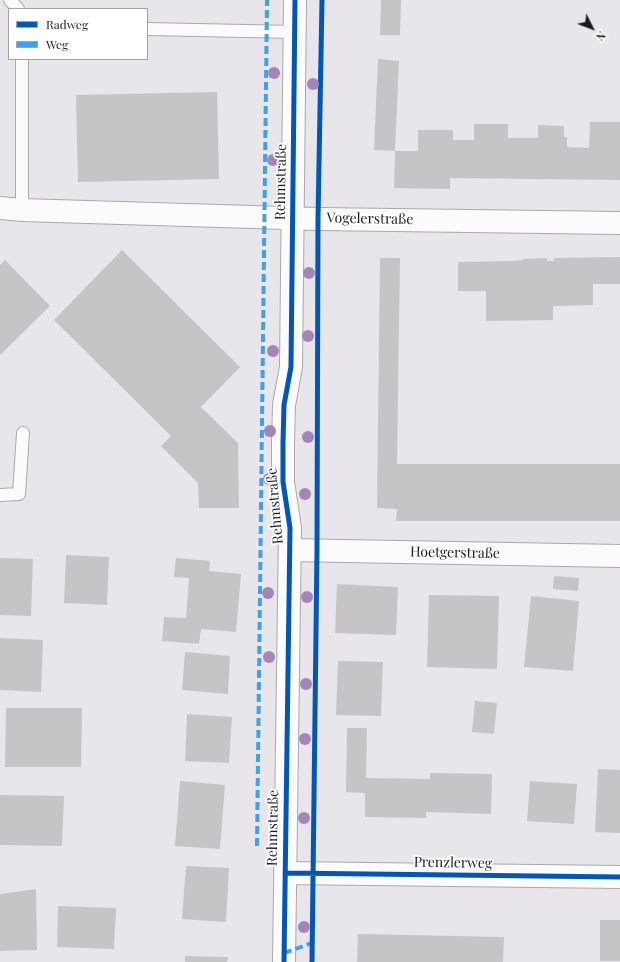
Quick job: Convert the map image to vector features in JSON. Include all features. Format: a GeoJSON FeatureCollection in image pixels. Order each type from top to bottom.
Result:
{"type":"FeatureCollection","features":[{"type":"Feature","properties":{"kind":"street","name":"Rehmstraße"},"geometry":{"type":"LineString","coordinates":[[284,962],[290,528],[283,482],[283,443],[284,405],[291,367],[295,0]]}},
{"type":"Feature","properties":{"kind":"street","name":"Vogelerstraße"},"geometry":{"type":"LineString","coordinates":[[0,208],[22,210],[293,217],[318,219],[620,222]]}},
{"type":"Feature","properties":{"kind":"street","name":"Hoetgerstraße"},"geometry":{"type":"LineString","coordinates":[[290,550],[620,556]]}},
{"type":"Feature","properties":{"kind":"street","name":"Prenzlerweg"},"geometry":{"type":"LineString","coordinates":[[285,873],[620,877]]}},
{"type":"Feature","properties":{"kind":"lane"},"geometry":{"type":"LineString","coordinates":[[10,0],[17,8]]}},
{"type":"Feature","properties":{"kind":"lane"},"geometry":{"type":"LineString","coordinates":[[148,30],[295,32]]}},
{"type":"Feature","properties":{"kind":"lane"},"geometry":{"type":"LineString","coordinates":[[22,60],[22,210]]}},
{"type":"Feature","properties":{"kind":"lane"},"geometry":{"type":"LineString","coordinates":[[0,495],[18,494],[22,433]]}},
{"type":"Feature","properties":{"kind":"building"},"geometry":{"type":"Polygon","coordinates":[[[381,0],[401,0],[400,35],[380,35],[381,0]]]}},
{"type":"Feature","properties":{"kind":"building"},"geometry":{"type":"Polygon","coordinates":[[[378,59],[399,61],[395,151],[374,150],[378,59]]]}},
{"type":"Feature","properties":{"kind":"building"},"geometry":{"type":"Polygon","coordinates":[[[217,92],[219,179],[78,182],[76,95],[217,92]]]}},
{"type":"Feature","properties":{"kind":"building"},"geometry":{"type":"Polygon","coordinates":[[[590,122],[620,122],[620,180],[450,178],[450,189],[394,188],[395,151],[418,151],[418,130],[453,130],[453,140],[474,140],[474,124],[508,124],[508,138],[538,138],[538,125],[564,126],[564,137],[567,137],[567,147],[589,148],[590,122]]]}},
{"type":"Feature","properties":{"kind":"building"},"geometry":{"type":"Polygon","coordinates":[[[122,250],[240,367],[201,407],[238,443],[239,508],[199,508],[198,483],[161,446],[171,436],[54,320],[122,250]]]}},
{"type":"Feature","properties":{"kind":"building"},"geometry":{"type":"Polygon","coordinates":[[[620,257],[620,284],[593,284],[593,305],[553,306],[553,320],[486,321],[486,291],[458,291],[458,262],[512,261],[547,258],[547,261],[554,261],[554,258],[620,257]]]}},
{"type":"Feature","properties":{"kind":"building"},"geometry":{"type":"Polygon","coordinates":[[[380,258],[400,258],[397,464],[620,464],[620,521],[396,521],[397,509],[377,508],[380,258]]]}},
{"type":"Feature","properties":{"kind":"building"},"geometry":{"type":"Polygon","coordinates":[[[5,260],[50,306],[0,355],[0,265],[5,260]]]}},
{"type":"Feature","properties":{"kind":"building"},"geometry":{"type":"Polygon","coordinates":[[[66,555],[109,557],[107,605],[64,603],[66,555]]]}},
{"type":"Feature","properties":{"kind":"building"},"geometry":{"type":"Polygon","coordinates":[[[0,558],[33,559],[31,616],[0,615],[0,558]]]}},
{"type":"Feature","properties":{"kind":"building"},"geometry":{"type":"Polygon","coordinates":[[[176,558],[210,561],[209,571],[241,574],[236,632],[201,629],[199,644],[162,641],[164,617],[186,618],[189,578],[174,577],[176,558]]]}},
{"type":"Feature","properties":{"kind":"building"},"geometry":{"type":"Polygon","coordinates":[[[554,576],[579,578],[578,591],[553,589],[554,576]]]}},
{"type":"Feature","properties":{"kind":"building"},"geometry":{"type":"Polygon","coordinates":[[[337,584],[398,587],[396,635],[335,633],[337,584]]]}},
{"type":"Feature","properties":{"kind":"building"},"geometry":{"type":"Polygon","coordinates":[[[429,595],[499,596],[497,669],[427,667],[429,595]]]}},
{"type":"Feature","properties":{"kind":"building"},"geometry":{"type":"Polygon","coordinates":[[[531,596],[579,601],[573,671],[524,667],[531,596]]]}},
{"type":"Feature","properties":{"kind":"building"},"geometry":{"type":"Polygon","coordinates":[[[0,638],[43,640],[41,692],[0,690],[0,638]]]}},
{"type":"Feature","properties":{"kind":"building"},"geometry":{"type":"Polygon","coordinates":[[[185,652],[230,656],[228,694],[182,690],[185,652]]]}},
{"type":"Feature","properties":{"kind":"building"},"geometry":{"type":"Polygon","coordinates":[[[338,661],[383,662],[381,716],[336,715],[338,661]]]}},
{"type":"Feature","properties":{"kind":"building"},"geometry":{"type":"Polygon","coordinates":[[[475,701],[497,703],[494,734],[472,732],[475,701]]]}},
{"type":"Feature","properties":{"kind":"building"},"geometry":{"type":"Polygon","coordinates":[[[6,708],[82,708],[81,767],[5,767],[6,708]]]}},
{"type":"Feature","properties":{"kind":"building"},"geometry":{"type":"Polygon","coordinates":[[[187,714],[232,717],[229,763],[185,761],[187,714]]]}},
{"type":"Feature","properties":{"kind":"building"},"geometry":{"type":"Polygon","coordinates":[[[347,728],[367,728],[366,778],[430,779],[430,773],[492,774],[491,814],[426,812],[426,818],[365,817],[365,793],[346,792],[347,728]]]}},
{"type":"Feature","properties":{"kind":"building"},"geometry":{"type":"Polygon","coordinates":[[[598,769],[620,770],[620,833],[595,832],[598,769]]]}},
{"type":"Feature","properties":{"kind":"building"},"geometry":{"type":"Polygon","coordinates":[[[180,781],[225,785],[220,849],[175,846],[180,781]]]}},
{"type":"Feature","properties":{"kind":"building"},"geometry":{"type":"Polygon","coordinates":[[[530,781],[577,784],[574,824],[527,821],[530,781]]]}},
{"type":"Feature","properties":{"kind":"building"},"geometry":{"type":"Polygon","coordinates":[[[0,795],[64,796],[62,846],[0,845],[0,795]]]}},
{"type":"Feature","properties":{"kind":"building"},"geometry":{"type":"Polygon","coordinates":[[[186,866],[229,868],[226,922],[182,919],[186,866]]]}},
{"type":"Feature","properties":{"kind":"building"},"geometry":{"type":"Polygon","coordinates":[[[36,889],[37,950],[0,951],[0,894],[36,889]]]}},
{"type":"Feature","properties":{"kind":"building"},"geometry":{"type":"Polygon","coordinates":[[[58,906],[116,908],[114,949],[57,947],[58,906]]]}},
{"type":"Feature","properties":{"kind":"building"},"geometry":{"type":"Polygon","coordinates":[[[600,920],[620,920],[620,961],[600,961],[600,920]]]}},
{"type":"Feature","properties":{"kind":"building"},"geometry":{"type":"Polygon","coordinates":[[[358,934],[504,937],[503,962],[357,962],[358,934]]]}},
{"type":"Feature","properties":{"kind":"building"},"geometry":{"type":"Polygon","coordinates":[[[185,956],[228,957],[227,962],[185,962],[185,956]]]}},
{"type":"Feature","properties":{"kind":"marked path"},"geometry":{"type":"LineString","coordinates":[[257,846],[267,0]]}},
{"type":"Feature","properties":{"kind":"marked path"},"geometry":{"type":"LineString","coordinates":[[284,953],[312,943]]}},
{"type":"Feature","properties":{"kind":"cycle path"},"geometry":{"type":"LineString","coordinates":[[284,962],[290,528],[283,482],[283,443],[284,405],[291,367],[295,0]]}},
{"type":"Feature","properties":{"kind":"cycle path"},"geometry":{"type":"LineString","coordinates":[[312,962],[317,550],[318,219],[322,0]]}},
{"type":"Feature","properties":{"kind":"cycle path"},"geometry":{"type":"LineString","coordinates":[[285,873],[620,877]]}}]}
